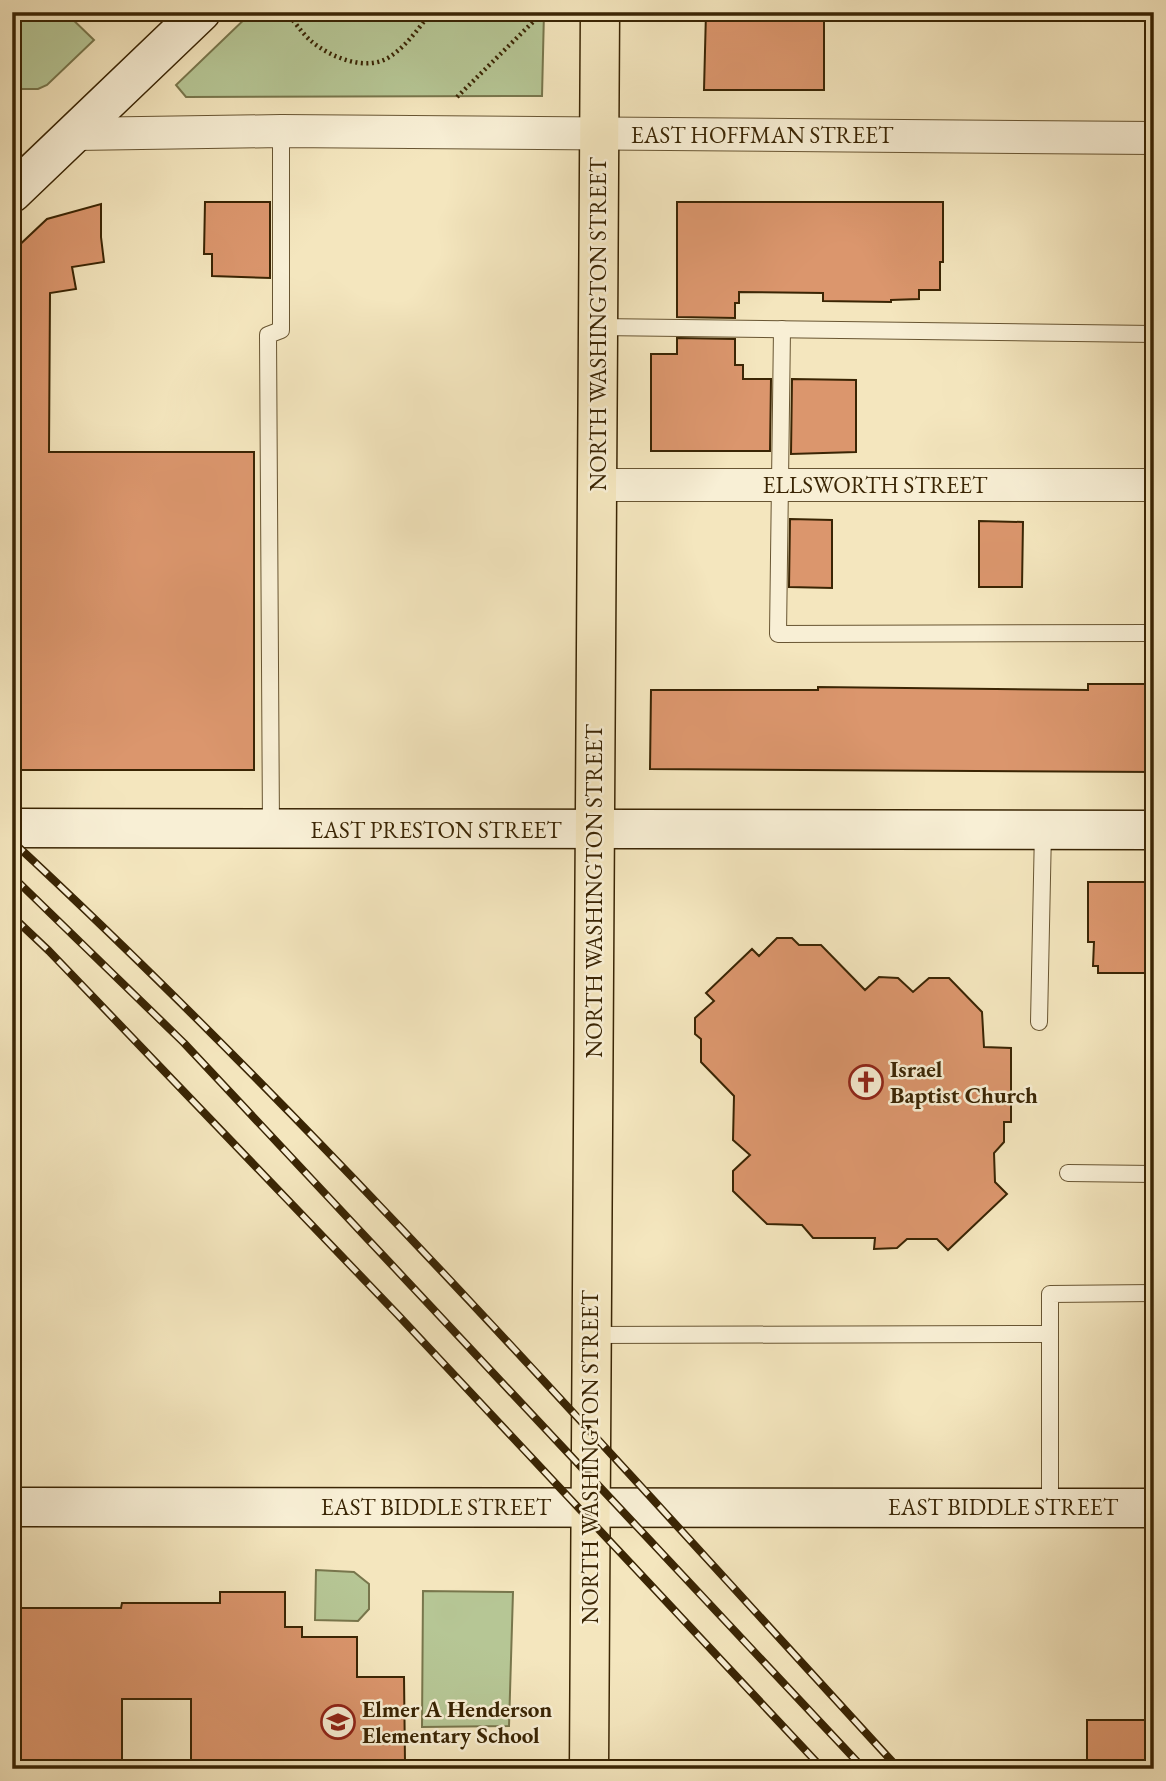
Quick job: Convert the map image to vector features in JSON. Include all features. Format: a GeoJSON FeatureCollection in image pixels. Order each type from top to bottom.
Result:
{"type":"FeatureCollection","features":[{"type":"Feature","properties":{"kind":"main road","name":"NORTH WASHINGTON STREET"},"geometry":{"type":"LineString","coordinates":[[589,1769],[600,12]]}},
{"type":"Feature","properties":{"kind":"street"},"geometry":{"type":"LineString","coordinates":[[12,193],[201,12]]}},
{"type":"Feature","properties":{"kind":"street","name":"EAST HOFFMAN STREET"},"geometry":{"type":"LineString","coordinates":[[76,134],[281,131],[1154,138]]}},
{"type":"Feature","properties":{"kind":"street","name":"ELLSWORTH STREET"},"geometry":{"type":"LineString","coordinates":[[597,485],[1154,485]]}},
{"type":"Feature","properties":{"kind":"street","name":"EAST PRESTON STREET"},"geometry":{"type":"LineString","coordinates":[[12,828],[1154,830]]}},
{"type":"Feature","properties":{"kind":"street","name":"EAST BIDDLE STREET"},"geometry":{"type":"LineString","coordinates":[[12,1507],[1154,1508]]}},
{"type":"Feature","properties":{"kind":"lane"},"geometry":{"type":"LineString","coordinates":[[271,829],[268,335],[281,330],[281,131]]}},
{"type":"Feature","properties":{"kind":"lane"},"geometry":{"type":"LineString","coordinates":[[598,327],[1154,334]]}},
{"type":"Feature","properties":{"kind":"lane"},"geometry":{"type":"LineString","coordinates":[[782,329],[778,634],[1154,633]]}},
{"type":"Feature","properties":{"kind":"lane"},"geometry":{"type":"LineString","coordinates":[[1039,1022],[1043,830]]}},
{"type":"Feature","properties":{"kind":"lane"},"geometry":{"type":"LineString","coordinates":[[1068,1173],[1154,1174]]}},
{"type":"Feature","properties":{"kind":"lane"},"geometry":{"type":"LineString","coordinates":[[1049,1507],[1050,1294],[1154,1293]]}},
{"type":"Feature","properties":{"kind":"lane"},"geometry":{"type":"LineString","coordinates":[[591,1335],[1050,1334]]}},
{"type":"Feature","properties":{"kind":"path"},"geometry":{"type":"LineString","coordinates":[[286,12],[310,40],[335,57],[365,63],[388,58],[405,44],[431,12]]}},
{"type":"Feature","properties":{"kind":"path"},"geometry":{"type":"LineString","coordinates":[[449,105],[543,12]]}},
{"type":"Feature","properties":{"kind":"green space"},"geometry":{"type":"Polygon","coordinates":[[[12,12],[65,12],[94,40],[47,85],[38,89],[12,89],[12,12]]]}},
{"type":"Feature","properties":{"kind":"green space"},"geometry":{"type":"Polygon","coordinates":[[[252,12],[544,12],[542,96],[186,97],[176,85],[252,12]]]}},
{"type":"Feature","properties":{"kind":"green space"},"geometry":{"type":"Polygon","coordinates":[[[316,1570],[354,1572],[369,1584],[369,1609],[358,1621],[315,1620],[316,1570]]]}},
{"type":"Feature","properties":{"kind":"green space"},"geometry":{"type":"Polygon","coordinates":[[[423,1591],[513,1592],[509,1726],[422,1727],[423,1591]]]}},
{"type":"Feature","properties":{"kind":"building"},"geometry":{"type":"Polygon","coordinates":[[[706,12],[824,12],[824,90],[704,90],[706,12]]]}},
{"type":"Feature","properties":{"kind":"building"},"geometry":{"type":"Polygon","coordinates":[[[205,202],[270,202],[270,278],[212,276],[212,254],[204,254],[205,202]]]}},
{"type":"Feature","properties":{"kind":"building"},"geometry":{"type":"Polygon","coordinates":[[[677,202],[943,202],[940,290],[919,290],[919,299],[891,302],[823,301],[823,293],[739,292],[739,303],[735,303],[735,318],[677,317],[677,202]]]}},
{"type":"Feature","properties":{"kind":"building"},"geometry":{"type":"Polygon","coordinates":[[[101,204],[104,262],[72,267],[76,289],[50,293],[49,452],[254,452],[254,770],[12,770],[12,252],[47,219],[101,204]]]}},
{"type":"Feature","properties":{"kind":"building"},"geometry":{"type":"Polygon","coordinates":[[[677,338],[735,339],[735,365],[743,365],[743,379],[771,379],[770,451],[651,451],[651,354],[677,354],[677,338]]]}},
{"type":"Feature","properties":{"kind":"building"},"geometry":{"type":"Polygon","coordinates":[[[792,379],[856,380],[856,452],[791,454],[792,379]]]}},
{"type":"Feature","properties":{"kind":"building"},"geometry":{"type":"Polygon","coordinates":[[[790,519],[832,520],[832,588],[789,587],[790,519]]]}},
{"type":"Feature","properties":{"kind":"building"},"geometry":{"type":"Polygon","coordinates":[[[979,521],[1023,522],[1022,587],[979,587],[979,521]]]}},
{"type":"Feature","properties":{"kind":"building"},"geometry":{"type":"Polygon","coordinates":[[[1088,684],[1154,684],[1154,772],[650,769],[651,690],[818,690],[818,687],[1088,690],[1088,684]]]}},
{"type":"Feature","properties":{"kind":"building"},"geometry":{"type":"Polygon","coordinates":[[[1088,882],[1154,882],[1154,973],[1098,973],[1098,966],[1093,966],[1094,942],[1088,942],[1088,882]]]}},
{"type":"Feature","properties":{"kind":"building","name":"Israel Baptist Church"},"geometry":{"type":"Polygon","coordinates":[[[777,938],[792,938],[799,945],[821,945],[865,990],[879,977],[898,978],[913,992],[929,978],[949,978],[982,1012],[984,1047],[1011,1048],[1011,1122],[1004,1122],[1004,1142],[994,1153],[995,1182],[1007,1194],[948,1250],[937,1239],[907,1239],[897,1248],[874,1249],[875,1238],[813,1238],[802,1225],[767,1224],[733,1191],[733,1171],[750,1155],[733,1140],[734,1096],[701,1062],[701,1039],[695,1034],[695,1018],[714,1001],[706,993],[752,949],[759,956],[777,938]]]}},
{"type":"Feature","properties":{"kind":"building"},"geometry":{"type":"Polygon","coordinates":[[[220,1592],[285,1592],[285,1627],[302,1627],[302,1637],[357,1637],[357,1677],[404,1677],[405,1762],[360,1762],[360,1769],[191,1769],[191,1699],[122,1699],[122,1769],[12,1769],[12,1608],[121,1608],[122,1603],[220,1603],[220,1592]]]}},
{"type":"Feature","properties":{"kind":"building"},"geometry":{"type":"Polygon","coordinates":[[[1087,1720],[1154,1720],[1154,1769],[1087,1769],[1087,1720]]]}},
{"type":"Feature","properties":{"kind":"railway"},"geometry":{"type":"LineString","coordinates":[[12,841],[242,1064],[354,1179],[465,1296],[899,1769]]}},
{"type":"Feature","properties":{"kind":"railway"},"geometry":{"type":"LineString","coordinates":[[12,876],[184,1043],[864,1769]]}},
{"type":"Feature","properties":{"kind":"railway"},"geometry":{"type":"LineString","coordinates":[[12,916],[49,951],[398,1315],[823,1769]]}},
{"type":"Feature","properties":{"kind":"place","name":"Israel Baptist Church"},"geometry":{"type":"Point","coordinates":[866,1082]}},
{"type":"Feature","properties":{"kind":"place","name":"Elmer A Henderson Elementary School"},"geometry":{"type":"Point","coordinates":[338,1722]}}]}
